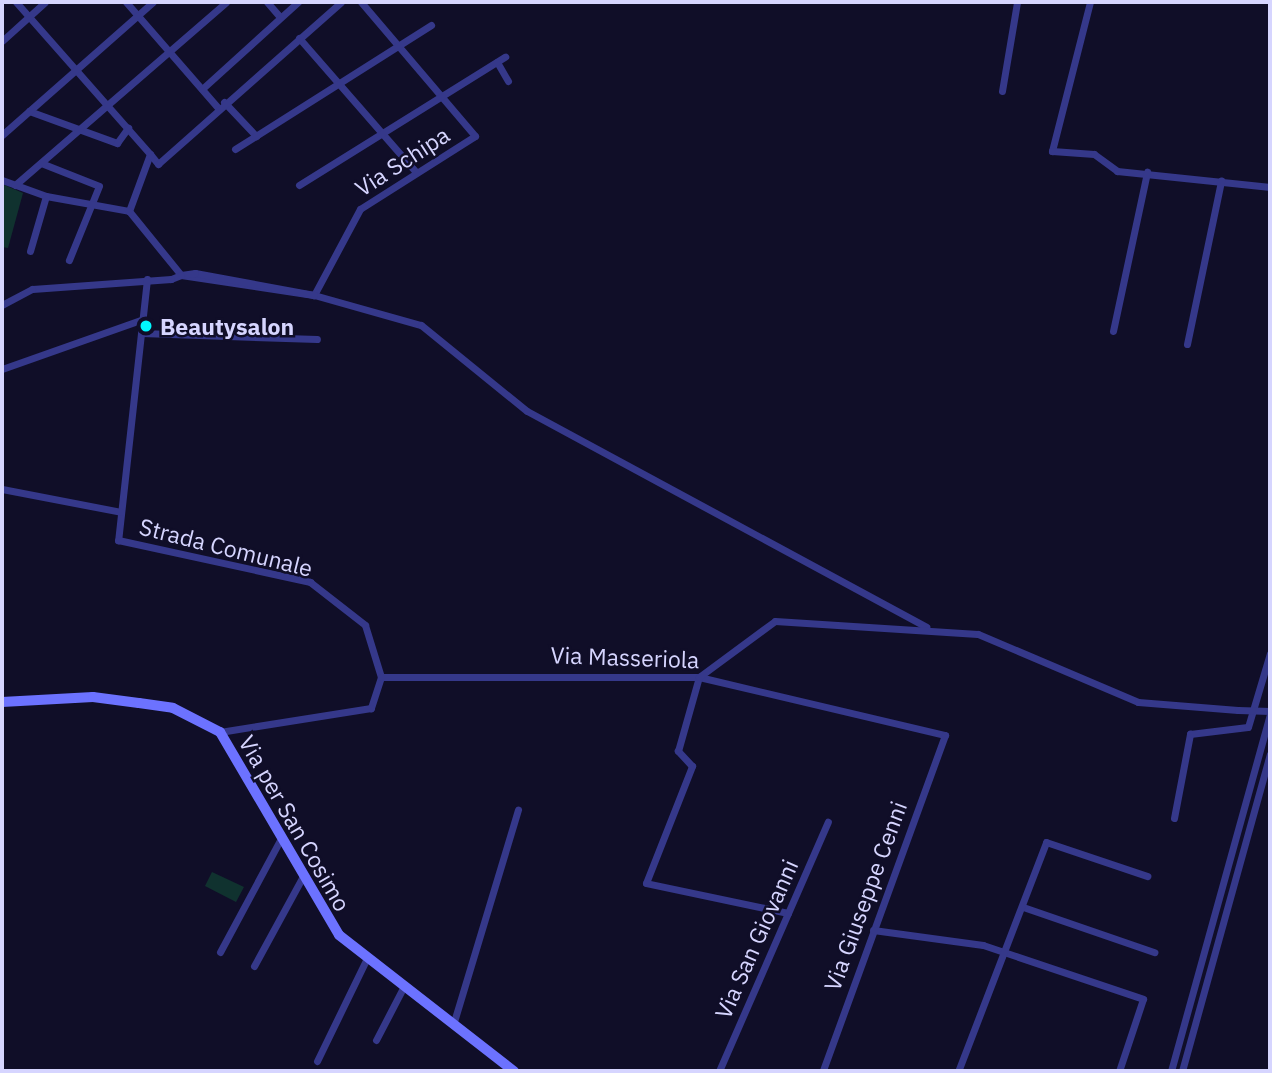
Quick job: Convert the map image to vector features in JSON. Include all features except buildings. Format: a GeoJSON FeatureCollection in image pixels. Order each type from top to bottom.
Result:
{"type":"FeatureCollection","features":[{"type":"Feature","properties":{"kind":"street"},"geometry":{"type":"LineString","coordinates":[[16,2],[158,164],[221,105],[341,2]]}},
{"type":"Feature","properties":{"kind":"street"},"geometry":{"type":"LineString","coordinates":[[2,41],[45,2]]}},
{"type":"Feature","properties":{"kind":"street"},"geometry":{"type":"LineString","coordinates":[[127,2],[202,89],[256,136]]}},
{"type":"Feature","properties":{"kind":"street"},"geometry":{"type":"LineString","coordinates":[[2,135],[153,2]]}},
{"type":"Feature","properties":{"kind":"street"},"geometry":{"type":"LineString","coordinates":[[15,185],[226,2]]}},
{"type":"Feature","properties":{"kind":"street"},"geometry":{"type":"LineString","coordinates":[[267,2],[280,17]]}},
{"type":"Feature","properties":{"kind":"street"},"geometry":{"type":"LineString","coordinates":[[202,89],[298,2]]}},
{"type":"Feature","properties":{"kind":"street"},"geometry":{"type":"LineString","coordinates":[[361,2],[440,98]]}},
{"type":"Feature","properties":{"kind":"street"},"geometry":{"type":"LineString","coordinates":[[1002,90],[1017,2]]}},
{"type":"Feature","properties":{"kind":"street"},"geometry":{"type":"LineString","coordinates":[[1090,2],[1052,151],[1094,154],[1117,171],[1147,172],[1270,187]]}},
{"type":"Feature","properties":{"kind":"street"},"geometry":{"type":"LineString","coordinates":[[235,149],[431,25]]}},
{"type":"Feature","properties":{"kind":"street"},"geometry":{"type":"LineString","coordinates":[[299,38],[416,172]]}},
{"type":"Feature","properties":{"kind":"street"},"geometry":{"type":"LineString","coordinates":[[299,185],[505,57]]}},
{"type":"Feature","properties":{"kind":"street"},"geometry":{"type":"LineString","coordinates":[[497,62],[508,81]]}},
{"type":"Feature","properties":{"kind":"street","name":"Via Schipa"},"geometry":{"type":"LineString","coordinates":[[314,295],[360,209],[475,136],[440,98]]}},
{"type":"Feature","properties":{"kind":"street"},"geometry":{"type":"LineString","coordinates":[[29,111],[117,143],[128,128]]}},
{"type":"Feature","properties":{"kind":"street"},"geometry":{"type":"LineString","coordinates":[[129,211],[150,154]]}},
{"type":"Feature","properties":{"kind":"street"},"geometry":{"type":"LineString","coordinates":[[41,163],[99,186],[69,260]]}},
{"type":"Feature","properties":{"kind":"street"},"geometry":{"type":"LineString","coordinates":[[1113,331],[1147,172]]}},
{"type":"Feature","properties":{"kind":"street"},"geometry":{"type":"LineString","coordinates":[[2,180],[46,196],[129,211],[181,275]]}},
{"type":"Feature","properties":{"kind":"street"},"geometry":{"type":"LineString","coordinates":[[1187,344],[1221,181]]}},
{"type":"Feature","properties":{"kind":"street"},"geometry":{"type":"LineString","coordinates":[[30,251],[46,196]]}},
{"type":"Feature","properties":{"kind":"street"},"geometry":{"type":"LineString","coordinates":[[2,305],[32,289],[181,275],[314,295],[421,325],[527,411],[926,627]]}},
{"type":"Feature","properties":{"kind":"street"},"geometry":{"type":"LineString","coordinates":[[2,489],[121,512],[148,279]]}},
{"type":"Feature","properties":{"kind":"street"},"geometry":{"type":"LineString","coordinates":[[2,369],[143,319]]}},
{"type":"Feature","properties":{"kind":"street"},"geometry":{"type":"LineString","coordinates":[[142,333],[317,339]]}},
{"type":"Feature","properties":{"kind":"street","name":"Strada Comunale"},"geometry":{"type":"LineString","coordinates":[[121,512],[118,540],[310,582],[365,625],[381,677]]}},
{"type":"Feature","properties":{"kind":"street"},"geometry":{"type":"LineString","coordinates":[[789,913],[647,886],[692,766],[678,751],[699,677],[775,621],[926,627],[1007,644],[1138,702],[1270,713],[1171,1071]]}},
{"type":"Feature","properties":{"kind":"street"},"geometry":{"type":"LineString","coordinates":[[1174,818],[1190,734],[1248,727],[1270,653]]}},
{"type":"Feature","properties":{"kind":"street"},"geometry":{"type":"LineString","coordinates":[[220,732],[371,708],[381,677]]}},
{"type":"Feature","properties":{"kind":"street","name":"Via Masseriola"},"geometry":{"type":"LineString","coordinates":[[381,677],[699,677],[945,735]]}},
{"type":"Feature","properties":{"kind":"street","name":"Via per San Cosimo"},"geometry":{"type":"LineString","coordinates":[[2,702],[93,697],[162,706],[220,732],[332,926],[367,958],[514,1071]]}},
{"type":"Feature","properties":{"kind":"street","name":"Via Giuseppe Cenni"},"geometry":{"type":"LineString","coordinates":[[823,1071],[945,735]]}},
{"type":"Feature","properties":{"kind":"street"},"geometry":{"type":"LineString","coordinates":[[1182,1071],[1270,754]]}},
{"type":"Feature","properties":{"kind":"street"},"geometry":{"type":"LineString","coordinates":[[453,1025],[518,810]]}},
{"type":"Feature","properties":{"kind":"street","name":"Via San Giovanni"},"geometry":{"type":"LineString","coordinates":[[719,1071],[828,822]]}},
{"type":"Feature","properties":{"kind":"street"},"geometry":{"type":"LineString","coordinates":[[220,952],[280,840]]}},
{"type":"Feature","properties":{"kind":"street"},"geometry":{"type":"LineString","coordinates":[[959,1069],[1046,842],[1147,876]]}},
{"type":"Feature","properties":{"kind":"street"},"geometry":{"type":"LineString","coordinates":[[254,966],[302,878]]}},
{"type":"Feature","properties":{"kind":"street"},"geometry":{"type":"LineString","coordinates":[[1023,907],[1154,951]]}},
{"type":"Feature","properties":{"kind":"street"},"geometry":{"type":"LineString","coordinates":[[873,930],[1006,952],[1143,999],[1119,1071]]}},
{"type":"Feature","properties":{"kind":"street"},"geometry":{"type":"LineString","coordinates":[[317,1061],[367,958]]}},
{"type":"Feature","properties":{"kind":"street"},"geometry":{"type":"LineString","coordinates":[[376,1040],[404,986]]}},
{"type":"Feature","properties":{"kind":"green space"},"geometry":{"type":"Polygon","coordinates":[[[2,184],[23,193],[8,248],[2,247],[2,184]]]}},
{"type":"Feature","properties":{"kind":"green space"},"geometry":{"type":"Polygon","coordinates":[[[212,872],[244,887],[236,902],[205,886],[212,872]]]}},
{"type":"Feature","properties":{"kind":"place","name":"Beautysalon"},"geometry":{"type":"Point","coordinates":[146,326]}}]}
